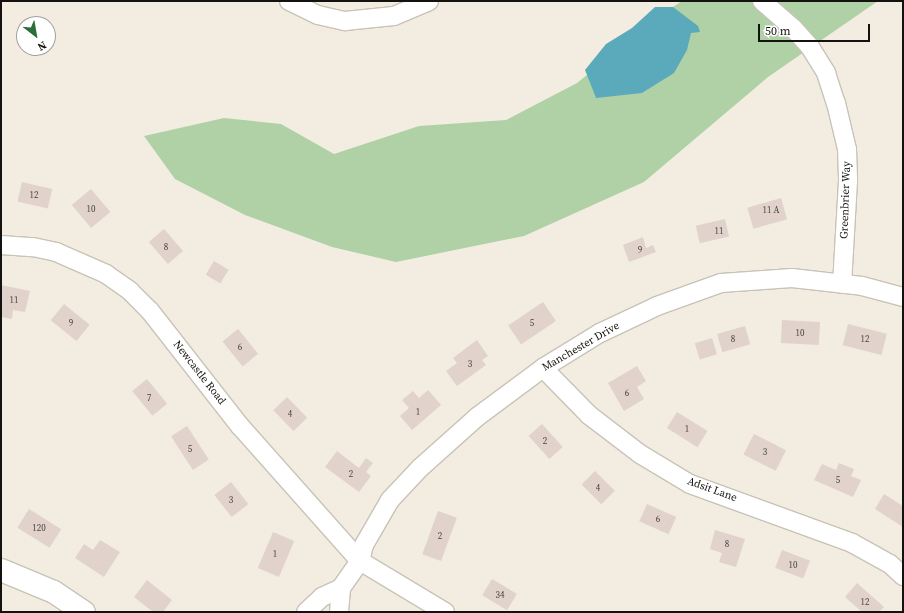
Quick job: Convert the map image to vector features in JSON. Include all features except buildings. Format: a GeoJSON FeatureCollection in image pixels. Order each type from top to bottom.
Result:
{"type":"FeatureCollection","features":[{"type":"Feature","properties":{"kind":"street"},"geometry":{"type":"LineString","coordinates":[[289,1],[318,15],[345,21],[370,20],[394,16],[430,1]]}},
{"type":"Feature","properties":{"kind":"street","name":"Greenbrier Way"},"geometry":{"type":"LineString","coordinates":[[762,1],[793,28],[810,48],[826,73],[836,103],[847,149],[848,181],[842,284]]}},
{"type":"Feature","properties":{"kind":"street","name":"Newcastle Road"},"geometry":{"type":"LineString","coordinates":[[1,245],[33,247],[56,252],[106,274],[130,291],[150,311],[240,426],[360,561]]}},
{"type":"Feature","properties":{"kind":"street","name":"Manchester Drive"},"geometry":{"type":"LineString","coordinates":[[306,612],[322,597],[341,588],[360,561],[364,545],[390,500],[420,468],[477,417],[543,368],[600,333],[657,306],[721,283],[792,278],[862,286],[903,297]]}},
{"type":"Feature","properties":{"kind":"street","name":"Adsit Lane"},"geometry":{"type":"LineString","coordinates":[[543,368],[589,415],[640,454],[690,484],[852,543],[890,564],[903,576]]}},
{"type":"Feature","properties":{"kind":"street"},"geometry":{"type":"LineString","coordinates":[[360,561],[446,612]]}},
{"type":"Feature","properties":{"kind":"street"},"geometry":{"type":"LineString","coordinates":[[1,570],[54,592],[84,612]]}},
{"type":"Feature","properties":{"kind":"street"},"geometry":{"type":"LineString","coordinates":[[339,612],[341,588]]}},
{"type":"Feature","properties":{"kind":"green space"},"geometry":{"type":"Polygon","coordinates":[[[682,1],[878,1],[768,77],[644,182],[524,236],[396,262],[332,247],[245,215],[175,179],[144,136],[224,118],[281,124],[334,154],[419,126],[506,120],[577,83],[661,15],[682,1]]]}},
{"type":"Feature","properties":{"kind":"water"},"geometry":{"type":"Polygon","coordinates":[[[655,7],[673,7],[698,26],[700,32],[691,33],[687,50],[674,73],[642,93],[596,98],[585,70],[606,44],[632,28],[655,7]]]}}]}
